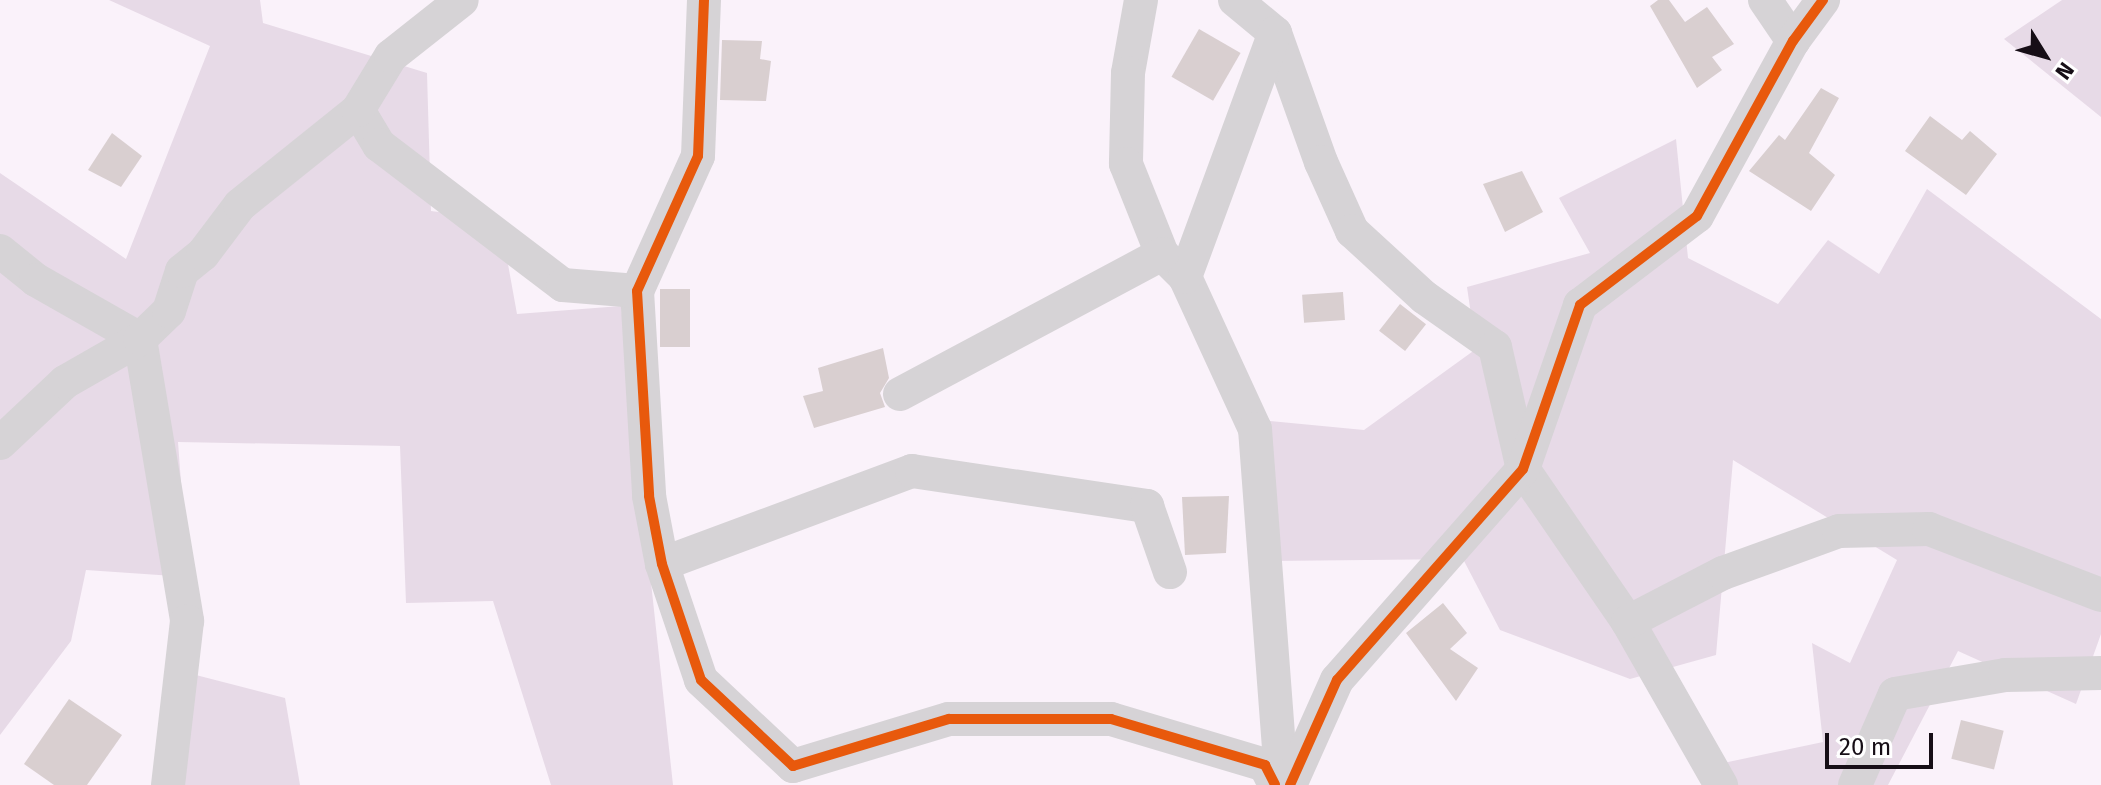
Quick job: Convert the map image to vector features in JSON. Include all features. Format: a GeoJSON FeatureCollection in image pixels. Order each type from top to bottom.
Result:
{"type":"FeatureCollection","features":[{"type":"Feature","properties":{"kind":"street"},"geometry":{"type":"LineString","coordinates":[[0,443],[65,382],[140,339],[169,311],[182,271],[203,254],[240,205],[358,110],[391,56],[462,0]]}},
{"type":"Feature","properties":{"kind":"street"},"geometry":{"type":"LineString","coordinates":[[704,0],[698,156],[637,291],[649,496],[662,564],[701,680],[793,766],[949,719],[1111,719],[1265,765],[1275,785]]}},
{"type":"Feature","properties":{"kind":"street"},"geometry":{"type":"LineString","coordinates":[[1141,0],[1128,73],[1126,164],[1255,429],[1282,785]]}},
{"type":"Feature","properties":{"kind":"street"},"geometry":{"type":"LineString","coordinates":[[1235,0],[1275,33],[1321,162],[1352,231],[1424,297],[1495,347],[1523,469],[1628,622],[1721,785]]}},
{"type":"Feature","properties":{"kind":"street"},"geometry":{"type":"LineString","coordinates":[[1765,0],[1793,41]]}},
{"type":"Feature","properties":{"kind":"street"},"geometry":{"type":"LineString","coordinates":[[1290,785],[1337,680],[1523,469],[1580,305],[1697,216],[1793,41],[1823,0]]}},
{"type":"Feature","properties":{"kind":"street"},"geometry":{"type":"LineString","coordinates":[[900,394],[1174,266],[1275,33]]}},
{"type":"Feature","properties":{"kind":"street"},"geometry":{"type":"LineString","coordinates":[[358,110],[379,145],[563,285],[637,291]]}},
{"type":"Feature","properties":{"kind":"street"},"geometry":{"type":"LineString","coordinates":[[0,251],[36,280],[140,339]]}},
{"type":"Feature","properties":{"kind":"street"},"geometry":{"type":"LineString","coordinates":[[140,339],[187,621],[168,785]]}},
{"type":"Feature","properties":{"kind":"street"},"geometry":{"type":"LineString","coordinates":[[662,564],[912,471],[1147,506],[1170,572]]}},
{"type":"Feature","properties":{"kind":"street"},"geometry":{"type":"LineString","coordinates":[[1628,622],[1723,573],[1839,531],[1929,529],[2101,595]]}},
{"type":"Feature","properties":{"kind":"street"},"geometry":{"type":"LineString","coordinates":[[1855,785],[1895,694],[2005,675],[2101,673]]}},
{"type":"Feature","properties":{"kind":"shaded area"},"geometry":{"type":"Polygon","coordinates":[[[109,0],[260,0],[263,23],[427,73],[431,211],[500,220],[517,314],[621,306],[673,785],[551,785],[493,601],[406,603],[400,446],[178,442],[188,577],[86,570],[71,641],[0,735],[0,173],[126,259],[210,46],[109,0]]]}},
{"type":"Feature","properties":{"kind":"shaded area"},"geometry":{"type":"Polygon","coordinates":[[[2062,0],[2101,0],[2101,117],[2004,39],[2062,0]]]}},
{"type":"Feature","properties":{"kind":"shaded area"},"geometry":{"type":"Polygon","coordinates":[[[1676,139],[1688,258],[1778,304],[1828,240],[1879,274],[1927,189],[2101,319],[2101,634],[2076,704],[1958,651],[1888,785],[1717,785],[1714,765],[1823,742],[1812,643],[1850,663],[1897,560],[1733,460],[1716,655],[1630,679],[1500,630],[1463,559],[1265,561],[1259,420],[1364,430],[1476,349],[1467,287],[1590,253],[1559,198],[1676,139]]]}},
{"type":"Feature","properties":{"kind":"shaded area"},"geometry":{"type":"Polygon","coordinates":[[[192,674],[285,698],[300,785],[160,785],[192,674]]]}},
{"type":"Feature","properties":{"kind":"building"},"geometry":{"type":"Polygon","coordinates":[[[1658,0],[1669,0],[1685,22],[1707,7],[1734,44],[1712,57],[1722,70],[1697,88],[1650,6],[1658,0]]]}},
{"type":"Feature","properties":{"kind":"building"},"geometry":{"type":"Polygon","coordinates":[[[1199,29],[1241,53],[1213,101],[1172,77],[1199,29]]]}},
{"type":"Feature","properties":{"kind":"building"},"geometry":{"type":"Polygon","coordinates":[[[722,40],[762,41],[760,59],[771,61],[766,101],[720,100],[722,40]]]}},
{"type":"Feature","properties":{"kind":"building"},"geometry":{"type":"Polygon","coordinates":[[[1821,88],[1839,98],[1809,153],[1835,175],[1811,211],[1749,171],[1779,135],[1785,140],[1821,88]]]}},
{"type":"Feature","properties":{"kind":"building"},"geometry":{"type":"Polygon","coordinates":[[[1930,116],[1962,140],[1970,131],[1997,154],[1966,195],[1905,151],[1930,116]]]}},
{"type":"Feature","properties":{"kind":"building"},"geometry":{"type":"Polygon","coordinates":[[[112,133],[142,156],[121,187],[88,170],[112,133]]]}},
{"type":"Feature","properties":{"kind":"building"},"geometry":{"type":"Polygon","coordinates":[[[1522,171],[1543,212],[1505,232],[1483,184],[1522,171]]]}},
{"type":"Feature","properties":{"kind":"building"},"geometry":{"type":"Polygon","coordinates":[[[660,289],[690,289],[690,347],[660,347],[660,289]]]}},
{"type":"Feature","properties":{"kind":"building"},"geometry":{"type":"Polygon","coordinates":[[[1343,292],[1345,320],[1304,323],[1302,295],[1343,292]]]}},
{"type":"Feature","properties":{"kind":"building"},"geometry":{"type":"Polygon","coordinates":[[[1400,304],[1426,324],[1405,351],[1379,331],[1400,304]]]}},
{"type":"Feature","properties":{"kind":"building"},"geometry":{"type":"Polygon","coordinates":[[[883,348],[889,378],[880,393],[885,407],[814,428],[803,396],[823,391],[818,368],[883,348]]]}},
{"type":"Feature","properties":{"kind":"building"},"geometry":{"type":"Polygon","coordinates":[[[1229,496],[1226,553],[1185,555],[1182,497],[1229,496]]]}},
{"type":"Feature","properties":{"kind":"building"},"geometry":{"type":"Polygon","coordinates":[[[1443,603],[1467,633],[1450,649],[1478,668],[1456,701],[1406,633],[1443,603]]]}},
{"type":"Feature","properties":{"kind":"building"},"geometry":{"type":"Polygon","coordinates":[[[69,699],[122,735],[87,785],[54,785],[24,764],[69,699]]]}},
{"type":"Feature","properties":{"kind":"building"},"geometry":{"type":"Polygon","coordinates":[[[1961,720],[2004,731],[1994,769],[1951,759],[1961,720]]]}},
{"type":"Feature","properties":{"kind":"cycle path"},"geometry":{"type":"LineString","coordinates":[[704,0],[698,156],[637,291],[649,496],[662,564],[701,680],[793,766],[949,719],[1111,719],[1265,765],[1275,785]]}},
{"type":"Feature","properties":{"kind":"cycle path"},"geometry":{"type":"LineString","coordinates":[[1290,785],[1337,680],[1523,469],[1580,305],[1697,216],[1793,41],[1823,0]]}}]}
